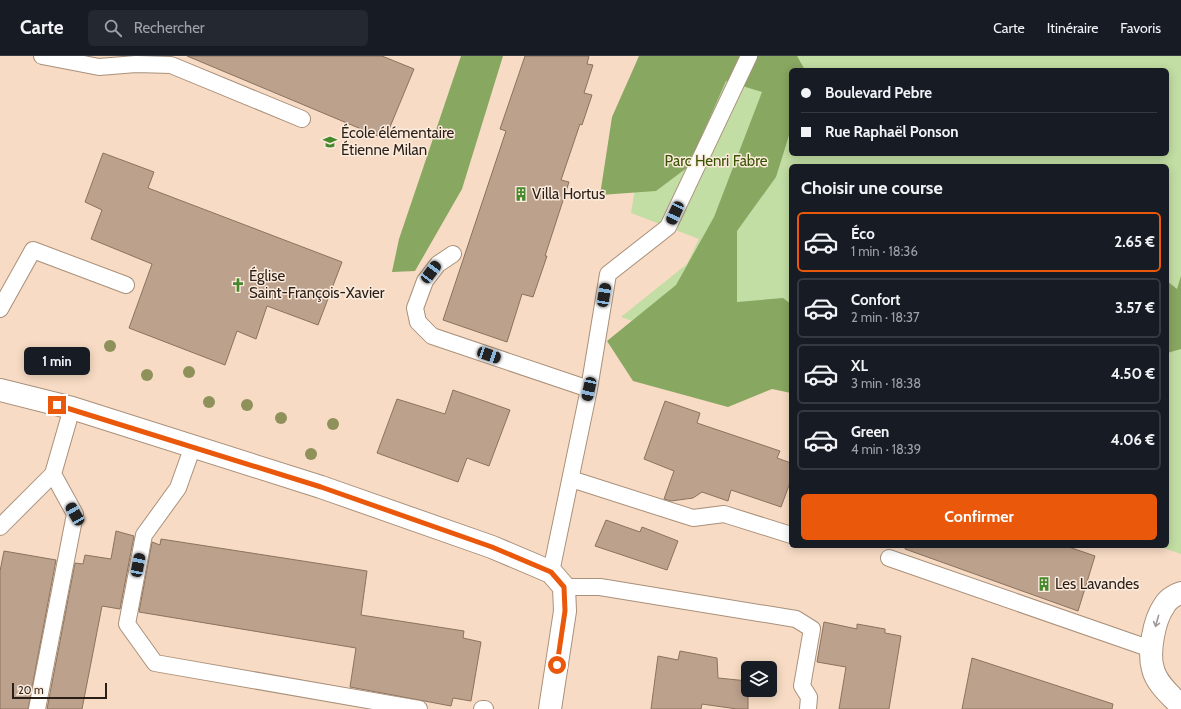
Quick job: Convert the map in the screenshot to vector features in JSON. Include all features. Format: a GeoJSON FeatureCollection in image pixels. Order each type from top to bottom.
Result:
{"type":"FeatureCollection","features":[{"type":"Feature","properties":{"kind":"street"},"geometry":{"type":"LineString","coordinates":[[0,390],[72,408],[343,495],[492,547],[557,580],[565,611],[550,709]]}},
{"type":"Feature","properties":{"kind":"street"},"geometry":{"type":"LineString","coordinates":[[1178,704],[1163,688],[1153,670],[1151,649],[1157,619],[1164,605],[1175,595],[1181,593]]}},
{"type":"Feature","properties":{"kind":"lane"},"geometry":{"type":"LineString","coordinates":[[42,56],[99,68],[136,64],[171,65],[302,119]]}},
{"type":"Feature","properties":{"kind":"lane"},"geometry":{"type":"LineString","coordinates":[[744,61],[668,227],[608,274],[589,389],[571,479],[557,580],[796,619],[812,629],[802,686],[809,697],[808,709]]}},
{"type":"Feature","properties":{"kind":"lane"},"geometry":{"type":"LineString","coordinates":[[0,309],[33,250],[126,285]]}},
{"type":"Feature","properties":{"kind":"lane"},"geometry":{"type":"LineString","coordinates":[[453,254],[438,264],[425,281],[415,308],[418,322],[432,336],[589,389]]}},
{"type":"Feature","properties":{"kind":"lane"},"geometry":{"type":"LineString","coordinates":[[0,527],[52,474],[72,408]]}},
{"type":"Feature","properties":{"kind":"lane"},"geometry":{"type":"LineString","coordinates":[[193,446],[178,488],[144,535],[127,624],[155,663],[419,709]]}},
{"type":"Feature","properties":{"kind":"lane"},"geometry":{"type":"LineString","coordinates":[[37,709],[75,514],[52,474]]}},
{"type":"Feature","properties":{"kind":"lane"},"geometry":{"type":"LineString","coordinates":[[571,479],[693,518],[724,514],[789,534]]}},
{"type":"Feature","properties":{"kind":"lane"},"geometry":{"type":"LineString","coordinates":[[889,558],[1151,649]]}},
{"type":"Feature","properties":{"kind":"green space"},"geometry":{"type":"Polygon","coordinates":[[[461,56],[503,56],[462,189],[415,271],[392,272],[399,239],[461,56]]]}},
{"type":"Feature","properties":{"kind":"green space"},"geometry":{"type":"Polygon","coordinates":[[[639,56],[797,56],[804,68],[789,68],[789,135],[776,177],[737,231],[737,302],[783,298],[789,302],[789,393],[772,389],[728,407],[633,381],[607,341],[676,285],[714,217],[762,92],[726,81],[688,167],[656,191],[600,195],[612,117],[639,56]]]}},
{"type":"Feature","properties":{"kind":"green space","name":"Parc Henri Fabre"},"geometry":{"type":"Polygon","coordinates":[[[656,56],[1181,56],[1181,554],[1164,548],[1169,548],[1169,164],[789,164],[789,375],[621,317],[687,264],[699,239],[631,213],[656,56]]]}},
{"type":"Feature","properties":{"kind":"green space"},"geometry":{"type":"Polygon","coordinates":[[[1181,276],[1181,349],[1169,352],[1169,283],[1177,289],[1181,276]]]}},
{"type":"Feature","properties":{"kind":"building"},"geometry":{"type":"Polygon","coordinates":[[[187,56],[382,56],[414,69],[385,139],[187,56]]]}},
{"type":"Feature","properties":{"kind":"building","name":"Villa Hortus"},"geometry":{"type":"Polygon","coordinates":[[[525,56],[589,56],[587,64],[593,65],[584,93],[592,95],[582,125],[580,124],[561,180],[569,182],[533,297],[522,294],[507,342],[443,320],[506,131],[500,129],[525,56]]]}},
{"type":"Feature","properties":{"kind":"building","name":"Église Saint-François-Xavier"},"geometry":{"type":"Polygon","coordinates":[[[103,153],[154,172],[148,188],[342,262],[318,325],[267,306],[256,339],[237,331],[225,365],[129,328],[152,264],[91,239],[102,210],[85,202],[103,153]]]}},
{"type":"Feature","properties":{"kind":"building"},"geometry":{"type":"Polygon","coordinates":[[[453,390],[510,410],[489,466],[467,458],[458,482],[377,453],[397,399],[445,414],[453,390]]]}},
{"type":"Feature","properties":{"kind":"building"},"geometry":{"type":"Polygon","coordinates":[[[665,401],[700,413],[697,423],[780,451],[777,458],[789,462],[789,485],[781,507],[731,490],[728,501],[702,492],[693,498],[671,501],[664,499],[674,471],[644,459],[665,401]]]}},
{"type":"Feature","properties":{"kind":"building"},"geometry":{"type":"Polygon","coordinates":[[[606,520],[640,532],[642,527],[678,541],[667,570],[595,546],[606,520]]]}},
{"type":"Feature","properties":{"kind":"building"},"geometry":{"type":"Polygon","coordinates":[[[116,531],[134,536],[120,609],[102,606],[82,709],[47,709],[75,563],[83,564],[85,555],[111,559],[116,531]]]}},
{"type":"Feature","properties":{"kind":"building"},"geometry":{"type":"Polygon","coordinates":[[[161,539],[367,571],[361,615],[464,631],[463,638],[481,642],[471,701],[453,698],[451,706],[350,687],[356,648],[139,612],[152,542],[160,545],[161,539]]]}},
{"type":"Feature","properties":{"kind":"building","name":"Les Lavandes"},"geometry":{"type":"Polygon","coordinates":[[[1072,548],[1095,556],[1078,611],[905,549],[1072,548]]]}},
{"type":"Feature","properties":{"kind":"building"},"geometry":{"type":"Polygon","coordinates":[[[4,551],[56,560],[28,709],[0,709],[0,571],[4,551]]]}},
{"type":"Feature","properties":{"kind":"building"},"geometry":{"type":"Polygon","coordinates":[[[824,622],[857,629],[857,624],[885,629],[885,633],[901,636],[889,709],[839,709],[846,667],[817,662],[824,622]]]}},
{"type":"Feature","properties":{"kind":"building"},"geometry":{"type":"Polygon","coordinates":[[[680,651],[717,658],[718,678],[741,680],[741,697],[748,697],[748,709],[702,704],[701,709],[651,709],[658,656],[678,660],[680,651]]]}},
{"type":"Feature","properties":{"kind":"building"},"geometry":{"type":"Polygon","coordinates":[[[972,658],[1113,704],[1112,709],[962,709],[972,658]]]}},
{"type":"Feature","properties":{"kind":"place","name":"École élémentaire Étienne Milan"},"geometry":{"type":"Point","coordinates":[330,142]}},
{"type":"Feature","properties":{"kind":"place","name":"Villa Hortus"},"geometry":{"type":"Point","coordinates":[521,194]}},
{"type":"Feature","properties":{"kind":"place","name":"Église Saint-François-Xavier"},"geometry":{"type":"Point","coordinates":[238,285]}},
{"type":"Feature","properties":{"kind":"place","name":"Les Lavandes"},"geometry":{"type":"Point","coordinates":[1044,584]}},
{"type":"Feature","properties":{"kind":"route"},"geometry":{"type":"LineString","coordinates":[[57,405],[72,408],[321,487],[492,547],[551,572],[564,587],[565,611],[557,665]]}}]}
